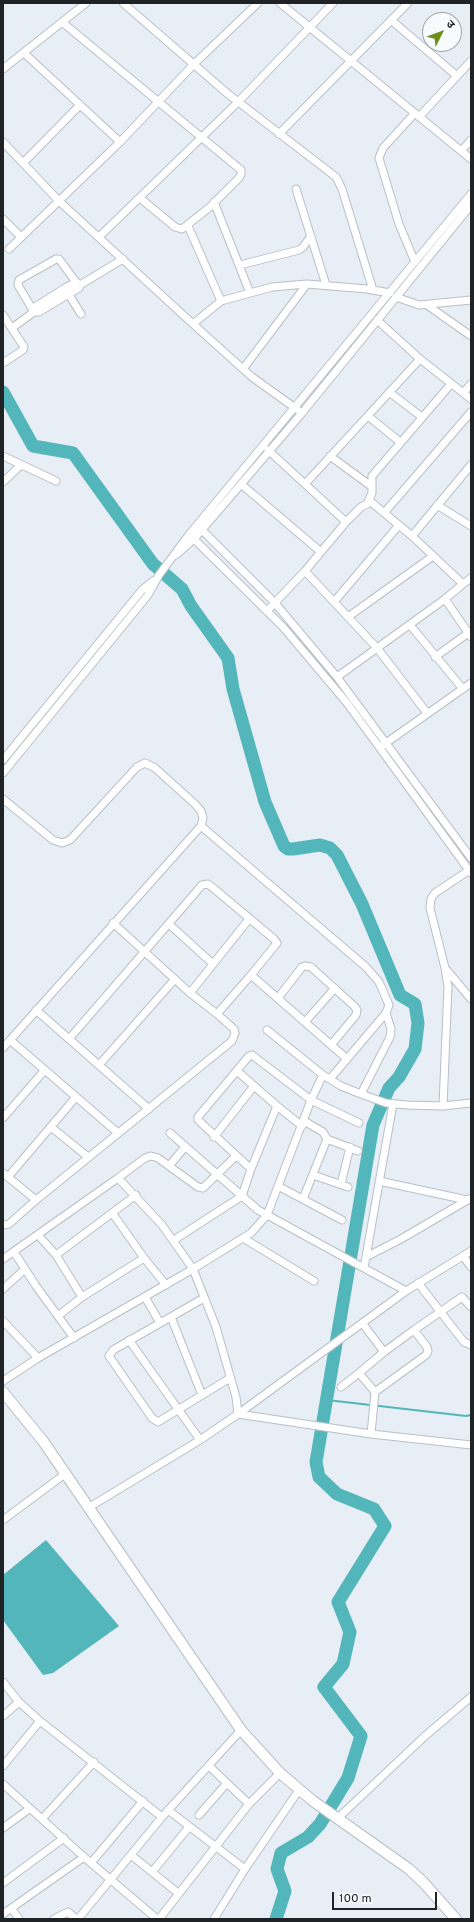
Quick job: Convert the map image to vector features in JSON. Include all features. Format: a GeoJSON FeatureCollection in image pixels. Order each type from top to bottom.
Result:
{"type":"FeatureCollection","features":[{"type":"Feature","properties":{"kind":"main road"},"geometry":{"type":"LineString","coordinates":[[3,1392],[42,1441],[241,1730],[280,1773],[299,1790],[424,1882],[456,1919]]}},
{"type":"Feature","properties":{"kind":"street"},"geometry":{"type":"LineString","coordinates":[[3,69],[86,3]]}},
{"type":"Feature","properties":{"kind":"street"},"geometry":{"type":"LineString","coordinates":[[123,3],[238,102],[329,171],[339,182],[372,290]]}},
{"type":"Feature","properties":{"kind":"street"},"geometry":{"type":"LineString","coordinates":[[9,249],[120,142],[160,102],[194,64],[258,3]]}},
{"type":"Feature","properties":{"kind":"street"},"geometry":{"type":"LineString","coordinates":[[280,3],[471,159]]}},
{"type":"Feature","properties":{"kind":"street"},"geometry":{"type":"LineString","coordinates":[[99,237],[238,102],[333,3]]}},
{"type":"Feature","properties":{"kind":"street"},"geometry":{"type":"LineString","coordinates":[[279,134],[408,3]]}},
{"type":"Feature","properties":{"kind":"street"},"geometry":{"type":"LineString","coordinates":[[391,20],[457,76]]}},
{"type":"Feature","properties":{"kind":"street"},"geometry":{"type":"LineString","coordinates":[[62,22],[241,170],[239,178],[182,230],[175,227],[140,198]]}},
{"type":"Feature","properties":{"kind":"street"},"geometry":{"type":"LineString","coordinates":[[24,53],[120,142]]}},
{"type":"Feature","properties":{"kind":"street"},"geometry":{"type":"LineString","coordinates":[[415,262],[399,224],[379,158],[383,148],[471,61]]}},
{"type":"Feature","properties":{"kind":"street"},"geometry":{"type":"LineString","coordinates":[[23,163],[80,105]]}},
{"type":"Feature","properties":{"kind":"street"},"geometry":{"type":"LineString","coordinates":[[461,151],[471,140]]}},
{"type":"Feature","properties":{"kind":"street"},"geometry":{"type":"LineString","coordinates":[[3,142],[59,201],[242,369],[302,413]]}},
{"type":"Feature","properties":{"kind":"street"},"geometry":{"type":"LineString","coordinates":[[296,189],[326,285]]}},
{"type":"Feature","properties":{"kind":"street"},"geometry":{"type":"LineString","coordinates":[[173,558],[194,539],[268,450],[302,413],[376,320],[415,262],[471,194]]}},
{"type":"Feature","properties":{"kind":"street"},"geometry":{"type":"LineString","coordinates":[[214,202],[250,293]]}},
{"type":"Feature","properties":{"kind":"street"},"geometry":{"type":"LineString","coordinates":[[3,760],[142,590],[159,575],[188,536],[294,408],[471,208]]}},
{"type":"Feature","properties":{"kind":"street"},"geometry":{"type":"LineString","coordinates":[[3,219],[21,237]]}},
{"type":"Feature","properties":{"kind":"street"},"geometry":{"type":"LineString","coordinates":[[188,226],[222,301]]}},
{"type":"Feature","properties":{"kind":"street"},"geometry":{"type":"LineString","coordinates":[[240,265],[299,250],[311,236]]}},
{"type":"Feature","properties":{"kind":"street"},"geometry":{"type":"LineString","coordinates":[[12,328],[34,312],[38,312],[67,291],[79,288],[78,283],[59,260],[56,259],[19,280],[18,285],[34,312]]}},
{"type":"Feature","properties":{"kind":"street"},"geometry":{"type":"LineString","coordinates":[[78,283],[123,259]]}},
{"type":"Feature","properties":{"kind":"street"},"geometry":{"type":"LineString","coordinates":[[193,324],[222,301],[272,287],[307,284],[372,290],[393,295],[419,305],[471,300]]}},
{"type":"Feature","properties":{"kind":"street"},"geometry":{"type":"LineString","coordinates":[[242,369],[307,284]]}},
{"type":"Feature","properties":{"kind":"street"},"geometry":{"type":"LineString","coordinates":[[67,291],[81,314]]}},
{"type":"Feature","properties":{"kind":"street"},"geometry":{"type":"LineString","coordinates":[[427,305],[471,336]]}},
{"type":"Feature","properties":{"kind":"street"},"geometry":{"type":"LineString","coordinates":[[3,315],[24,345],[24,348],[3,363]]}},
{"type":"Feature","properties":{"kind":"street"},"geometry":{"type":"LineString","coordinates":[[376,320],[420,359],[471,399]]}},
{"type":"Feature","properties":{"kind":"street"},"geometry":{"type":"LineString","coordinates":[[305,484],[420,359]]}},
{"type":"Feature","properties":{"kind":"street"},"geometry":{"type":"LineString","coordinates":[[267,611],[305,571],[346,522],[368,502],[372,493],[372,476],[452,384]]}},
{"type":"Feature","properties":{"kind":"street"},"geometry":{"type":"LineString","coordinates":[[463,393],[471,384]]}},
{"type":"Feature","properties":{"kind":"street"},"geometry":{"type":"LineString","coordinates":[[390,392],[422,417]]}},
{"type":"Feature","properties":{"kind":"street"},"geometry":{"type":"LineString","coordinates":[[384,513],[471,412]]}},
{"type":"Feature","properties":{"kind":"street"},"geometry":{"type":"LineString","coordinates":[[368,416],[400,442]]}},
{"type":"Feature","properties":{"kind":"street"},"geometry":{"type":"LineString","coordinates":[[268,450],[346,522]]}},
{"type":"Feature","properties":{"kind":"street"},"geometry":{"type":"LineString","coordinates":[[3,456],[56,481]]}},
{"type":"Feature","properties":{"kind":"street"},"geometry":{"type":"LineString","coordinates":[[330,456],[371,486]]}},
{"type":"Feature","properties":{"kind":"street"},"geometry":{"type":"LineString","coordinates":[[3,482],[21,465]]}},
{"type":"Feature","properties":{"kind":"street"},"geometry":{"type":"LineString","coordinates":[[412,536],[471,465]]}},
{"type":"Feature","properties":{"kind":"street"},"geometry":{"type":"LineString","coordinates":[[241,484],[321,552]]}},
{"type":"Feature","properties":{"kind":"street"},"geometry":{"type":"LineString","coordinates":[[368,502],[374,504],[412,536],[463,584]]}},
{"type":"Feature","properties":{"kind":"street"},"geometry":{"type":"LineString","coordinates":[[437,505],[471,526]]}},
{"type":"Feature","properties":{"kind":"street"},"geometry":{"type":"LineString","coordinates":[[334,602],[399,525]]}},
{"type":"Feature","properties":{"kind":"street"},"geometry":{"type":"LineString","coordinates":[[202,530],[275,603],[336,677],[470,871],[435,893],[431,899],[430,908],[445,968],[448,987],[443,1106]]}},
{"type":"Feature","properties":{"kind":"street"},"geometry":{"type":"LineString","coordinates":[[194,539],[283,627],[383,745],[471,858]]}},
{"type":"Feature","properties":{"kind":"street"},"geometry":{"type":"LineString","coordinates":[[348,617],[433,556]]}},
{"type":"Feature","properties":{"kind":"street"},"geometry":{"type":"LineString","coordinates":[[305,571],[377,648],[427,713]]}},
{"type":"Feature","properties":{"kind":"street"},"geometry":{"type":"LineString","coordinates":[[3,773],[148,595],[159,575]]}},
{"type":"Feature","properties":{"kind":"street"},"geometry":{"type":"LineString","coordinates":[[336,677],[410,625],[471,578]]}},
{"type":"Feature","properties":{"kind":"street"},"geometry":{"type":"LineString","coordinates":[[435,657],[470,634],[445,599]]}},
{"type":"Feature","properties":{"kind":"street"},"geometry":{"type":"LineString","coordinates":[[410,625],[463,689]]}},
{"type":"Feature","properties":{"kind":"street"},"geometry":{"type":"LineString","coordinates":[[383,745],[427,713],[471,684]]}},
{"type":"Feature","properties":{"kind":"street"},"geometry":{"type":"LineString","coordinates":[[3,799],[53,840],[62,843],[70,840],[137,767],[145,763],[155,768],[195,804],[201,811],[203,818],[201,826],[3,1048]]}},
{"type":"Feature","properties":{"kind":"street"},"geometry":{"type":"LineString","coordinates":[[201,826],[366,968],[379,982],[389,1005],[386,1013],[346,1058],[330,1079]]}},
{"type":"Feature","properties":{"kind":"street"},"geometry":{"type":"LineString","coordinates":[[69,1039],[202,885],[208,884],[274,939],[276,943],[251,975],[217,1014]]}},
{"type":"Feature","properties":{"kind":"street"},"geometry":{"type":"LineString","coordinates":[[190,993],[249,919]]}},
{"type":"Feature","properties":{"kind":"street"},"geometry":{"type":"LineString","coordinates":[[3,1225],[9,1224],[88,1157],[232,1041],[235,1033],[234,1029],[174,979],[113,923]]}},
{"type":"Feature","properties":{"kind":"street"},"geometry":{"type":"LineString","coordinates":[[169,924],[213,964]]}},
{"type":"Feature","properties":{"kind":"street"},"geometry":{"type":"LineString","coordinates":[[278,998],[302,967],[311,967],[357,1010],[356,1015],[331,1045]]}},
{"type":"Feature","properties":{"kind":"street"},"geometry":{"type":"LineString","coordinates":[[445,968],[471,999]]}},
{"type":"Feature","properties":{"kind":"street"},"geometry":{"type":"LineString","coordinates":[[251,975],[346,1058]]}},
{"type":"Feature","properties":{"kind":"street"},"geometry":{"type":"LineString","coordinates":[[99,1065],[174,979]]}},
{"type":"Feature","properties":{"kind":"street"},"geometry":{"type":"LineString","coordinates":[[305,1022],[334,988]]}},
{"type":"Feature","properties":{"kind":"street"},"geometry":{"type":"LineString","coordinates":[[36,1010],[149,1109]]}},
{"type":"Feature","properties":{"kind":"street"},"geometry":{"type":"LineString","coordinates":[[364,1095],[390,1037],[391,1029],[386,1013]]}},
{"type":"Feature","properties":{"kind":"street"},"geometry":{"type":"LineString","coordinates":[[267,1030],[330,1079],[364,1095],[390,1103],[443,1106],[471,1103]]}},
{"type":"Feature","properties":{"kind":"street"},"geometry":{"type":"LineString","coordinates":[[10,1040],[118,1134]]}},
{"type":"Feature","properties":{"kind":"street"},"geometry":{"type":"LineString","coordinates":[[251,1169],[214,1137],[200,1124],[198,1120],[198,1116],[249,1056],[252,1055],[311,1100],[359,1123]]}},
{"type":"Feature","properties":{"kind":"street"},"geometry":{"type":"LineString","coordinates":[[3,1118],[44,1071]]}},
{"type":"Feature","properties":{"kind":"street"},"geometry":{"type":"LineString","coordinates":[[237,1071],[277,1106],[303,1124],[323,1132],[327,1138],[358,1151]]}},
{"type":"Feature","properties":{"kind":"street"},"geometry":{"type":"LineString","coordinates":[[3,1381],[38,1358],[193,1269],[251,1232],[267,1215],[311,1100],[323,1074]]}},
{"type":"Feature","properties":{"kind":"street"},"geometry":{"type":"LineString","coordinates":[[214,1137],[254,1086]]}},
{"type":"Feature","properties":{"kind":"street"},"geometry":{"type":"LineString","coordinates":[[36,1200],[6,1175],[51,1127],[76,1097]]}},
{"type":"Feature","properties":{"kind":"street"},"geometry":{"type":"LineString","coordinates":[[364,1268],[379,1181],[390,1103]]}},
{"type":"Feature","properties":{"kind":"street"},"geometry":{"type":"LineString","coordinates":[[174,1240],[242,1196],[251,1169],[277,1106]]}},
{"type":"Feature","properties":{"kind":"street"},"geometry":{"type":"LineString","coordinates":[[51,1127],[88,1157]]}},
{"type":"Feature","properties":{"kind":"street"},"geometry":{"type":"LineString","coordinates":[[170,1133],[217,1175],[267,1215],[406,1291]]}},
{"type":"Feature","properties":{"kind":"street"},"geometry":{"type":"LineString","coordinates":[[304,1200],[327,1138]]}},
{"type":"Feature","properties":{"kind":"street"},"geometry":{"type":"LineString","coordinates":[[169,1166],[185,1147]]}},
{"type":"Feature","properties":{"kind":"street"},"geometry":{"type":"LineString","coordinates":[[313,1175],[344,1185],[350,1148]]}},
{"type":"Feature","properties":{"kind":"street"},"geometry":{"type":"LineString","coordinates":[[3,1260],[145,1158],[151,1156],[158,1158],[198,1187],[203,1188],[236,1156]]}},
{"type":"Feature","properties":{"kind":"street"},"geometry":{"type":"LineString","coordinates":[[118,1178],[136,1196],[174,1240],[193,1269],[216,1328],[238,1414]]}},
{"type":"Feature","properties":{"kind":"street"},"geometry":{"type":"LineString","coordinates":[[379,1181],[469,1199]]}},
{"type":"Feature","properties":{"kind":"street"},"geometry":{"type":"LineString","coordinates":[[278,1186],[342,1220]]}},
{"type":"Feature","properties":{"kind":"street"},"geometry":{"type":"LineString","coordinates":[[56,1255],[136,1196]]}},
{"type":"Feature","properties":{"kind":"street"},"geometry":{"type":"LineString","coordinates":[[366,1257],[401,1239],[469,1199]]}},
{"type":"Feature","properties":{"kind":"street"},"geometry":{"type":"LineString","coordinates":[[112,1214],[166,1285]]}},
{"type":"Feature","properties":{"kind":"street"},"geometry":{"type":"LineString","coordinates":[[38,1235],[56,1255],[82,1297]]}},
{"type":"Feature","properties":{"kind":"street"},"geometry":{"type":"LineString","coordinates":[[243,1238],[314,1281]]}},
{"type":"Feature","properties":{"kind":"street"},"geometry":{"type":"LineString","coordinates":[[88,1508],[200,1440],[363,1324],[406,1291],[471,1251]]}},
{"type":"Feature","properties":{"kind":"street"},"geometry":{"type":"LineString","coordinates":[[14,1252],[74,1338]]}},
{"type":"Feature","properties":{"kind":"street"},"geometry":{"type":"LineString","coordinates":[[463,1256],[471,1267]]}},
{"type":"Feature","properties":{"kind":"street"},"geometry":{"type":"LineString","coordinates":[[58,1316],[82,1297],[144,1258]]}},
{"type":"Feature","properties":{"kind":"street"},"geometry":{"type":"LineString","coordinates":[[3,1289],[25,1269]]}},
{"type":"Feature","properties":{"kind":"street"},"geometry":{"type":"LineString","coordinates":[[418,1283],[464,1342],[471,1345]]}},
{"type":"Feature","properties":{"kind":"street"},"geometry":{"type":"LineString","coordinates":[[145,1297],[160,1323]]}},
{"type":"Feature","properties":{"kind":"street"},"geometry":{"type":"LineString","coordinates":[[341,1387],[384,1352],[462,1297],[471,1307]]}},
{"type":"Feature","properties":{"kind":"street"},"geometry":{"type":"LineString","coordinates":[[204,1298],[129,1340],[113,1350],[109,1356],[152,1418],[158,1422],[230,1378]]}},
{"type":"Feature","properties":{"kind":"street"},"geometry":{"type":"LineString","coordinates":[[171,1317],[202,1395]]}},
{"type":"Feature","properties":{"kind":"street"},"geometry":{"type":"LineString","coordinates":[[3,1320],[38,1358]]}},
{"type":"Feature","properties":{"kind":"street"},"geometry":{"type":"LineString","coordinates":[[363,1324],[384,1352]]}},
{"type":"Feature","properties":{"kind":"street"},"geometry":{"type":"LineString","coordinates":[[375,1395],[426,1355],[428,1347],[414,1330]]}},
{"type":"Feature","properties":{"kind":"street"},"geometry":{"type":"LineString","coordinates":[[129,1340],[200,1440]]}},
{"type":"Feature","properties":{"kind":"street"},"geometry":{"type":"LineString","coordinates":[[359,1373],[375,1395],[372,1434]]}},
{"type":"Feature","properties":{"kind":"street"},"geometry":{"type":"LineString","coordinates":[[238,1414],[372,1434],[471,1445]]}},
{"type":"Feature","properties":{"kind":"street"},"geometry":{"type":"LineString","coordinates":[[3,1520],[65,1474]]}},
{"type":"Feature","properties":{"kind":"street"},"geometry":{"type":"LineString","coordinates":[[3,1682],[19,1702],[40,1721],[162,1817]]}},
{"type":"Feature","properties":{"kind":"street"},"geometry":{"type":"LineString","coordinates":[[335,1816],[471,1696]]}},
{"type":"Feature","properties":{"kind":"street"},"geometry":{"type":"LineString","coordinates":[[3,1716],[19,1702]]}},
{"type":"Feature","properties":{"kind":"street"},"geometry":{"type":"LineString","coordinates":[[3,1766],[40,1721]]}},
{"type":"Feature","properties":{"kind":"street"},"geometry":{"type":"LineString","coordinates":[[54,1919],[68,1912],[77,1919],[168,1810],[241,1730]]}},
{"type":"Feature","properties":{"kind":"street"},"geometry":{"type":"LineString","coordinates":[[42,1819],[94,1762]]}},
{"type":"Feature","properties":{"kind":"street"},"geometry":{"type":"LineString","coordinates":[[209,1766],[249,1804]]}},
{"type":"Feature","properties":{"kind":"street"},"geometry":{"type":"LineString","coordinates":[[3,1784],[29,1809],[154,1918],[178,1893],[249,1804],[280,1773]]}},
{"type":"Feature","properties":{"kind":"street"},"geometry":{"type":"LineString","coordinates":[[199,1815],[227,1782]]}},
{"type":"Feature","properties":{"kind":"street"},"geometry":{"type":"LineString","coordinates":[[216,1918],[245,1868],[299,1790]]}},
{"type":"Feature","properties":{"kind":"street"},"geometry":{"type":"LineString","coordinates":[[91,1863],[143,1801]]}},
{"type":"Feature","properties":{"kind":"street"},"geometry":{"type":"LineString","coordinates":[[3,1828],[29,1809]]}},
{"type":"Feature","properties":{"kind":"street"},"geometry":{"type":"LineString","coordinates":[[168,1810],[245,1868]]}},
{"type":"Feature","properties":{"kind":"street"},"geometry":{"type":"LineString","coordinates":[[152,1872],[189,1827]]}},
{"type":"Feature","properties":{"kind":"street"},"geometry":{"type":"LineString","coordinates":[[3,1883],[64,1838]]}},
{"type":"Feature","properties":{"kind":"street"},"geometry":{"type":"LineString","coordinates":[[131,1855],[178,1893]]}},
{"type":"Feature","properties":{"kind":"street"},"geometry":{"type":"LineString","coordinates":[[3,1914],[84,1857]]}},
{"type":"Feature","properties":{"kind":"street"},"geometry":{"type":"LineString","coordinates":[[12,1909],[19,1919]]}},
{"type":"Feature","properties":{"kind":"water"},"geometry":{"type":"Polygon","coordinates":[[[46,1540],[119,1626],[53,1673],[43,1675],[3,1620],[3,1575],[46,1540]]]}},
{"type":"Feature","properties":{"kind":"waterway"},"geometry":{"type":"LineString","coordinates":[[3,392],[33,446],[73,453],[153,564],[182,589],[191,606],[228,658],[233,689],[265,802],[284,846],[288,849],[293,849],[320,845],[330,848],[337,855],[362,904],[400,995],[415,1004],[418,1023],[415,1049],[399,1077],[389,1088],[373,1125],[316,1462],[319,1477],[337,1494],[374,1509],[385,1526],[338,1602],[350,1632],[343,1664],[324,1687],[361,1736],[348,1778],[320,1824],[308,1837],[281,1853],[277,1869],[285,1891],[276,1919]]}},
{"type":"Feature","properties":{"kind":"waterway"},"geometry":{"type":"LineString","coordinates":[[327,1400],[466,1416],[471,1415]]}}]}
